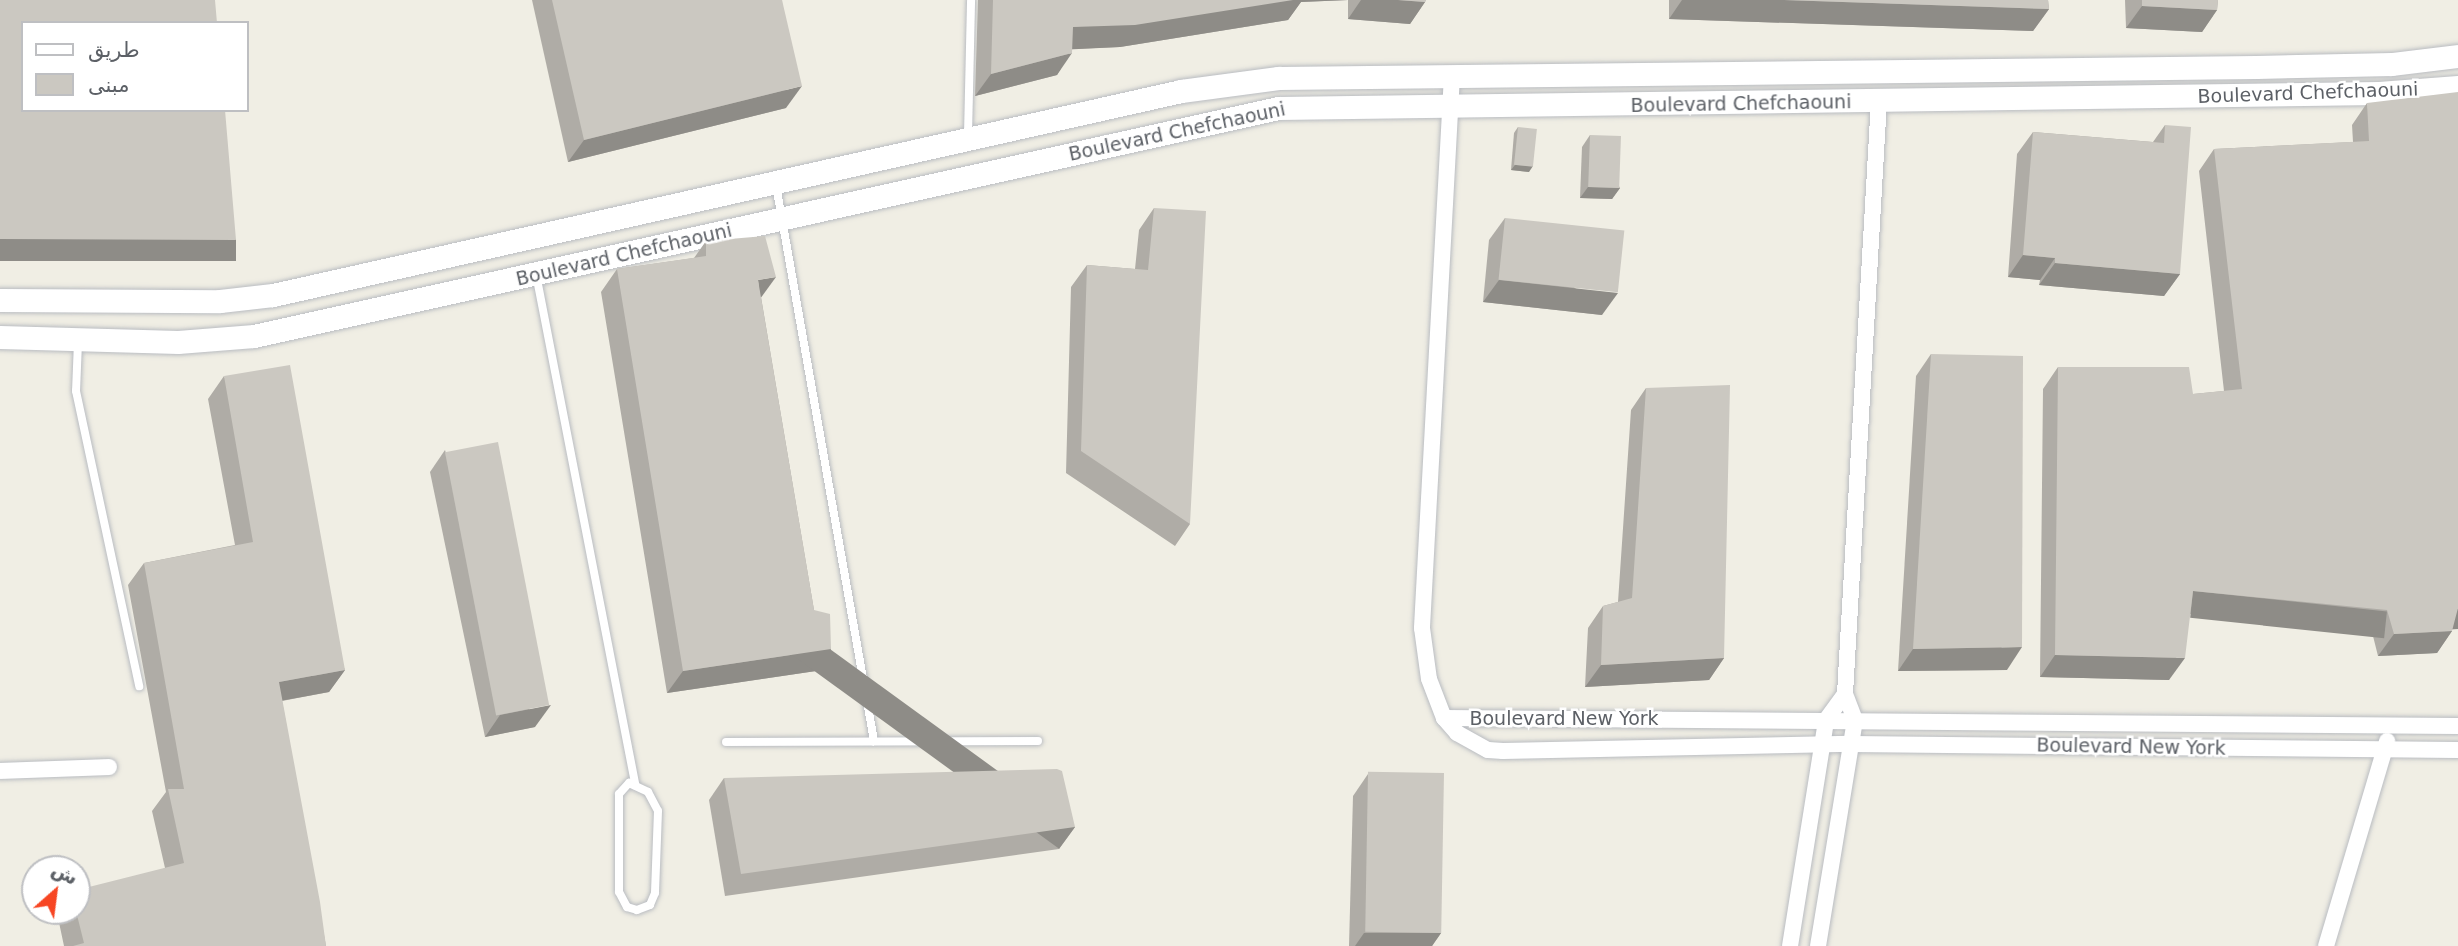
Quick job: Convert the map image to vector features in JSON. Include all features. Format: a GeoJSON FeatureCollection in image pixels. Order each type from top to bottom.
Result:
{"type":"FeatureCollection","features":[{"type":"Feature","properties":{"kind":"street","name":"Boulevard Chefchaouni"},"geometry":{"type":"LineString","coordinates":[[0,300],[220,301],[273,295],[527,235],[776,185],[968,142],[1181,91],[1279,78],[2256,67],[2392,64],[2458,56]]}},
{"type":"Feature","properties":{"kind":"street"},"geometry":{"type":"LineString","coordinates":[[1444,718],[1429,679],[1422,628],[1452,75]]}},
{"type":"Feature","properties":{"kind":"street","name":"Boulevard Chefchaouni"},"geometry":{"type":"LineString","coordinates":[[0,337],[178,342],[254,336],[1278,108],[1451,109],[2366,93],[2458,87]]}},
{"type":"Feature","properties":{"kind":"street"},"geometry":{"type":"LineString","coordinates":[[1818,946],[1855,720],[1845,694],[1879,101]]}},
{"type":"Feature","properties":{"kind":"street"},"geometry":{"type":"LineString","coordinates":[[1790,946],[1826,720],[1845,694]]}},
{"type":"Feature","properties":{"kind":"street","name":"Boulevard New York"},"geometry":{"type":"LineString","coordinates":[[1444,718],[2458,726]]}},
{"type":"Feature","properties":{"kind":"street","name":"Boulevard New York"},"geometry":{"type":"LineString","coordinates":[[1444,718],[1475,745],[1503,751],[1851,744],[2458,750]]}},
{"type":"Feature","properties":{"kind":"street"},"geometry":{"type":"LineString","coordinates":[[2326,946],[2391,725]]}},
{"type":"Feature","properties":{"kind":"street"},"geometry":{"type":"LineString","coordinates":[[0,771],[109,767]]}},
{"type":"Feature","properties":{"kind":"lane"},"geometry":{"type":"LineString","coordinates":[[968,142],[971,0]]}},
{"type":"Feature","properties":{"kind":"lane"},"geometry":{"type":"LineString","coordinates":[[776,185],[874,741]]}},
{"type":"Feature","properties":{"kind":"lane"},"geometry":{"type":"LineString","coordinates":[[536,274],[635,783],[648,792],[658,811],[655,893],[650,905],[637,910],[627,907],[619,892],[619,794],[624,785],[635,783]]}},
{"type":"Feature","properties":{"kind":"lane"},"geometry":{"type":"LineString","coordinates":[[79,339],[76,391],[139,686]]}},
{"type":"Feature","properties":{"kind":"lane"},"geometry":{"type":"LineString","coordinates":[[726,742],[1038,741]]}},
{"type":"Feature","properties":{"kind":"building"},"geometry":{"type":"Polygon","coordinates":[[[0,0],[215,0],[217,21],[21,21],[21,112],[225,112],[236,240],[0,239],[0,0]]]}},
{"type":"Feature","properties":{"kind":"building"},"geometry":{"type":"Polygon","coordinates":[[[552,0],[782,0],[802,86],[584,140],[552,0]]]}},
{"type":"Feature","properties":{"kind":"building"},"geometry":{"type":"Polygon","coordinates":[[[993,0],[1293,0],[1135,25],[1073,27],[1072,53],[991,74],[993,0]]]}},
{"type":"Feature","properties":{"kind":"building"},"geometry":{"type":"Polygon","coordinates":[[[1784,0],[2048,0],[2049,9],[1784,0]]]}},
{"type":"Feature","properties":{"kind":"building"},"geometry":{"type":"Polygon","coordinates":[[[2142,0],[2218,0],[2217,10],[2142,6],[2142,0]]]}},
{"type":"Feature","properties":{"kind":"building"},"geometry":{"type":"Polygon","coordinates":[[[2458,92],[2458,608],[2452,631],[2394,634],[2387,610],[2193,591],[2185,658],[2055,655],[2058,367],[2189,367],[2193,394],[2242,389],[2214,149],[2369,141],[2367,103],[2458,92]]]}},
{"type":"Feature","properties":{"kind":"building"},"geometry":{"type":"Polygon","coordinates":[[[2165,125],[2191,127],[2180,274],[2055,263],[2055,258],[2023,255],[2033,132],[2164,143],[2165,125]]]}},
{"type":"Feature","properties":{"kind":"building"},"geometry":{"type":"Polygon","coordinates":[[[1518,127],[1537,129],[1533,167],[1514,165],[1518,127]]]}},
{"type":"Feature","properties":{"kind":"building"},"geometry":{"type":"Polygon","coordinates":[[[1590,135],[1621,136],[1619,188],[1588,187],[1590,135]]]}},
{"type":"Feature","properties":{"kind":"building"},"geometry":{"type":"Polygon","coordinates":[[[1154,208],[1206,211],[1190,524],[1081,451],[1087,265],[1148,270],[1154,208]]]}},
{"type":"Feature","properties":{"kind":"building"},"geometry":{"type":"Polygon","coordinates":[[[1505,218],[1624,231],[1618,292],[1499,280],[1505,218]]]}},
{"type":"Feature","properties":{"kind":"building"},"geometry":{"type":"Polygon","coordinates":[[[765,236],[776,277],[758,280],[814,610],[830,614],[831,649],[683,671],[617,269],[706,256],[706,241],[765,236]]]}},
{"type":"Feature","properties":{"kind":"building"},"geometry":{"type":"Polygon","coordinates":[[[1931,354],[2023,356],[2022,647],[1913,649],[1931,354]]]}},
{"type":"Feature","properties":{"kind":"building"},"geometry":{"type":"Polygon","coordinates":[[[290,365],[345,670],[279,682],[326,946],[73,946],[84,943],[80,925],[91,925],[91,886],[184,863],[168,789],[184,789],[144,563],[253,542],[224,376],[290,365]]]}},
{"type":"Feature","properties":{"kind":"building"},"geometry":{"type":"Polygon","coordinates":[[[1730,385],[1724,658],[1601,665],[1603,606],[1632,598],[1646,388],[1730,385]]]}},
{"type":"Feature","properties":{"kind":"building"},"geometry":{"type":"Polygon","coordinates":[[[498,442],[549,705],[496,715],[445,452],[498,442]]]}},
{"type":"Feature","properties":{"kind":"building"},"geometry":{"type":"Polygon","coordinates":[[[1057,769],[1062,771],[1075,827],[741,874],[724,778],[1057,769]]]}},
{"type":"Feature","properties":{"kind":"building"},"geometry":{"type":"Polygon","coordinates":[[[1368,772],[1444,773],[1441,933],[1365,932],[1368,772]]]}}]}
